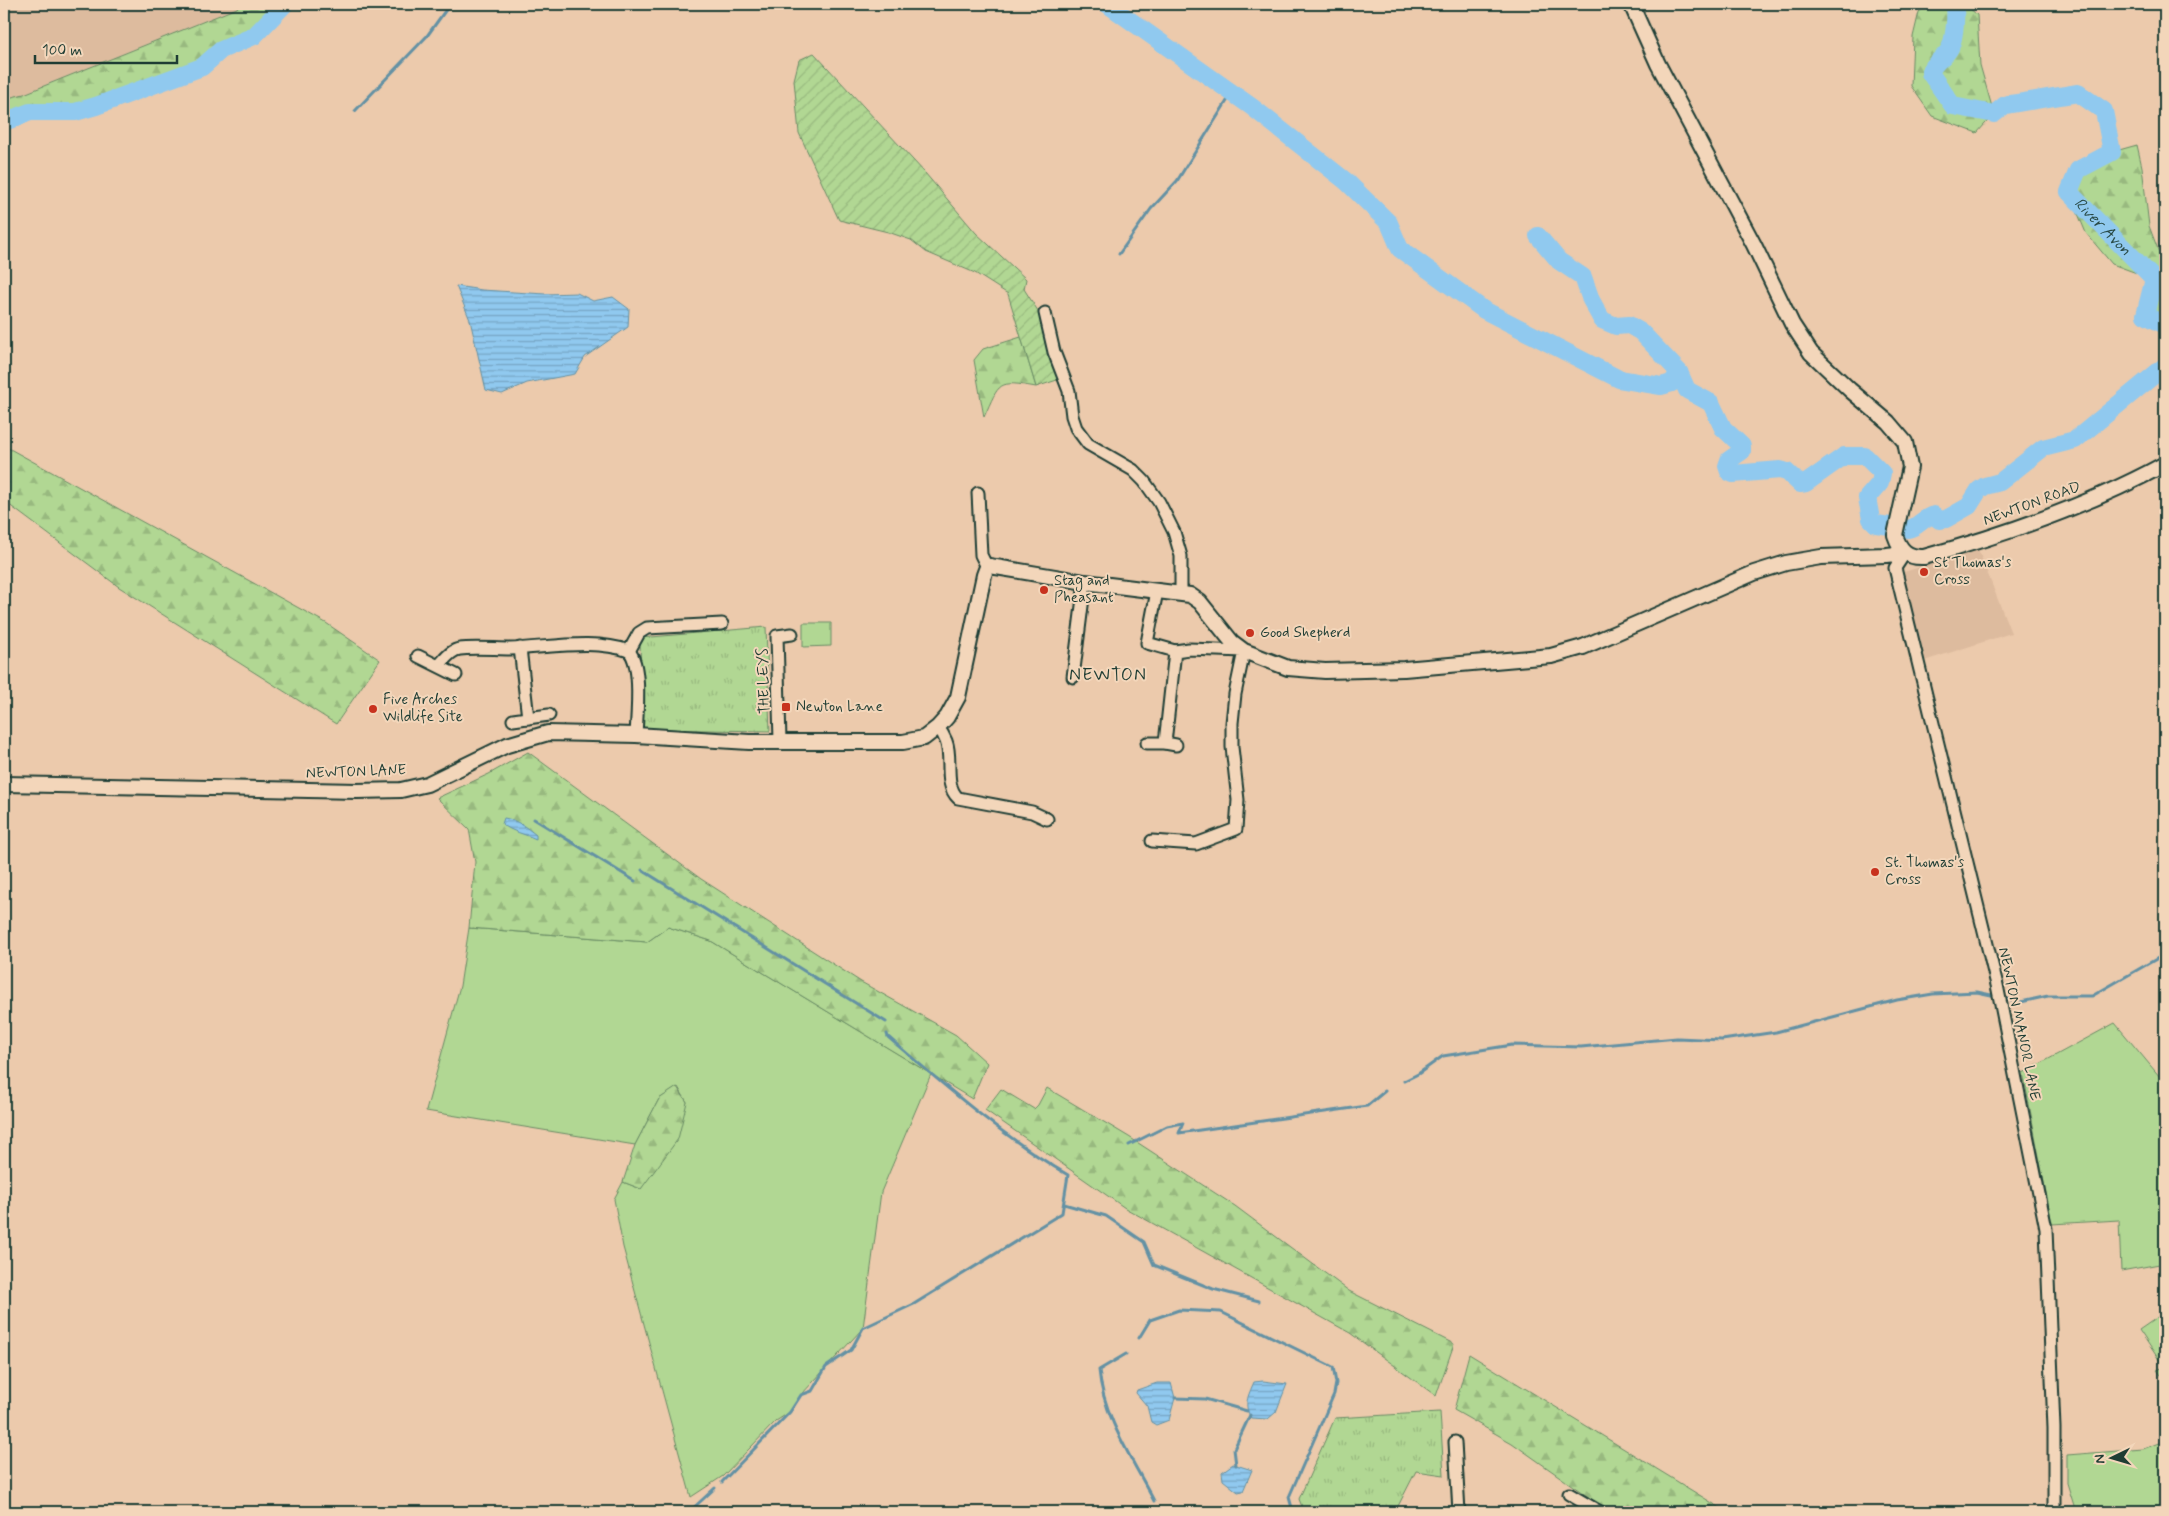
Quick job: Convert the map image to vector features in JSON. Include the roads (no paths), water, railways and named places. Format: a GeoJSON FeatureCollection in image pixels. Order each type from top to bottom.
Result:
{"type":"FeatureCollection","features":[{"type":"Feature","properties":{"kind":"street"},"geometry":{"type":"LineString","coordinates":[[1632,4],[1658,64],[1754,245],[1792,324],[1812,353],[1850,390],[1888,422],[1905,442],[1910,467],[1895,535],[1898,545],[1905,553]]}},
{"type":"Feature","properties":{"kind":"street"},"geometry":{"type":"LineString","coordinates":[[1045,313],[1054,352],[1069,391],[1072,416],[1076,428],[1088,444],[1133,470],[1144,481],[1159,502],[1174,532],[1180,556],[1181,593]]}},
{"type":"Feature","properties":{"kind":"street","name":"NEWTON ROAD"},"geometry":{"type":"LineString","coordinates":[[1244,651],[1288,668],[1325,671],[1397,669],[1551,656],[1583,647],[1754,573],[1786,563],[1821,557],[1905,553],[1914,558],[1924,557],[1999,534],[2084,503],[2165,464]]}},
{"type":"Feature","properties":{"kind":"street"},"geometry":{"type":"LineString","coordinates":[[978,493],[981,554],[990,567],[1085,582],[1190,595],[1200,602],[1232,642],[1244,651]]}},
{"type":"Feature","properties":{"kind":"street","name":"NEWTON MANOR LANE"},"geometry":{"type":"LineString","coordinates":[[1905,553],[1895,568],[1997,985],[2046,1229],[2054,1428],[2054,1512]]}},
{"type":"Feature","properties":{"kind":"street","name":"NEWTON LANE"},"geometry":{"type":"LineString","coordinates":[[4,784],[357,791],[400,790],[427,784],[517,741],[548,733],[636,735],[749,742],[904,742],[924,738],[947,717],[958,697],[990,567]]}},
{"type":"Feature","properties":{"kind":"street"},"geometry":{"type":"LineString","coordinates":[[1073,677],[1085,582]]}},
{"type":"Feature","properties":{"kind":"street"},"geometry":{"type":"LineString","coordinates":[[1156,591],[1147,642],[1174,651],[1189,649],[1244,651]]}},
{"type":"Feature","properties":{"kind":"street"},"geometry":{"type":"LineString","coordinates":[[629,651],[639,632],[648,628],[722,624]]}},
{"type":"Feature","properties":{"kind":"street","name":"THE LEYS"},"geometry":{"type":"LineString","coordinates":[[780,741],[777,636],[792,634]]}},
{"type":"Feature","properties":{"kind":"street"},"geometry":{"type":"LineString","coordinates":[[439,665],[450,653],[461,648],[520,648],[558,645],[617,646],[629,651],[635,658],[636,735]]}},
{"type":"Feature","properties":{"kind":"street"},"geometry":{"type":"LineString","coordinates":[[520,648],[528,718]]}},
{"type":"Feature","properties":{"kind":"street"},"geometry":{"type":"LineString","coordinates":[[1147,743],[1171,744],[1174,651]]}},
{"type":"Feature","properties":{"kind":"street"},"geometry":{"type":"LineString","coordinates":[[1152,841],[1196,844],[1236,829],[1238,800],[1232,747],[1232,723],[1235,694],[1244,651]]}},
{"type":"Feature","properties":{"kind":"street"},"geometry":{"type":"LineString","coordinates":[[418,656],[456,675]]}},
{"type":"Feature","properties":{"kind":"street"},"geometry":{"type":"LineString","coordinates":[[513,720],[549,715]]}},
{"type":"Feature","properties":{"kind":"street"},"geometry":{"type":"LineString","coordinates":[[938,727],[946,741],[951,786],[958,798],[1032,812],[1047,819]]}},
{"type":"Feature","properties":{"kind":"street"},"geometry":{"type":"LineString","coordinates":[[1454,1442],[1458,1512]]}},
{"type":"Feature","properties":{"kind":"street"},"geometry":{"type":"LineString","coordinates":[[1573,1512],[1574,1498],[1595,1510]]}},
{"type":"Feature","properties":{"kind":"water"},"geometry":{"type":"Polygon","coordinates":[[[456,286],[482,290],[545,294],[577,293],[593,301],[613,297],[629,309],[628,327],[585,357],[575,374],[527,383],[502,394],[486,390],[470,320],[456,286]]]}},
{"type":"Feature","properties":{"kind":"water"},"geometry":{"type":"Polygon","coordinates":[[[504,818],[513,820],[525,827],[536,835],[536,839],[506,827],[502,824],[504,818]]]}},
{"type":"Feature","properties":{"kind":"water"},"geometry":{"type":"Polygon","coordinates":[[[1263,1381],[1287,1384],[1276,1412],[1268,1419],[1251,1418],[1247,1409],[1248,1396],[1254,1382],[1263,1381]]]}},
{"type":"Feature","properties":{"kind":"water"},"geometry":{"type":"Polygon","coordinates":[[[1157,1383],[1171,1383],[1175,1398],[1169,1420],[1156,1425],[1151,1422],[1147,1406],[1136,1393],[1137,1390],[1157,1383]]]}},
{"type":"Feature","properties":{"kind":"water"},"geometry":{"type":"Polygon","coordinates":[[[1233,1464],[1252,1470],[1243,1491],[1238,1492],[1223,1480],[1222,1472],[1233,1464]]]}},
{"type":"Feature","properties":{"kind":"waterway"},"geometry":{"type":"LineString","coordinates":[[4,122],[30,112],[75,112],[202,67],[221,50],[254,36],[285,4]]}},
{"type":"Feature","properties":{"kind":"waterway"},"geometry":{"type":"LineString","coordinates":[[355,111],[427,36],[450,4]]}},
{"type":"Feature","properties":{"kind":"waterway"},"geometry":{"type":"LineString","coordinates":[[1107,4],[1252,107],[1347,182],[1389,223],[1400,249],[1484,310],[1619,379],[1661,386],[1672,383],[1679,372],[1687,390],[1711,403],[1723,428],[1742,446],[1742,451],[1729,460],[1727,466],[1729,472],[1733,474],[1780,470],[1787,472],[1800,484],[1806,483],[1844,456],[1865,456],[1882,473],[1880,483],[1867,498],[1871,519],[1876,524],[1890,526]]}},
{"type":"Feature","properties":{"kind":"waterway","name":"River Avon"},"geometry":{"type":"LineString","coordinates":[[1955,4],[1955,26],[1950,48],[1934,65],[1930,73],[1953,106],[1994,114],[2005,105],[2078,93],[2104,111],[2112,152],[2078,170],[2069,192],[2154,279],[2145,315],[2165,325]]}},
{"type":"Feature","properties":{"kind":"waterway"},"geometry":{"type":"LineString","coordinates":[[1119,254],[1151,209],[1177,181],[1232,93]]}},
{"type":"Feature","properties":{"kind":"waterway"},"geometry":{"type":"LineString","coordinates":[[1538,236],[1559,261],[1583,277],[1591,300],[1602,320],[1616,326],[1629,325],[1641,332],[1679,372]]}},
{"type":"Feature","properties":{"kind":"waterway"},"geometry":{"type":"LineString","coordinates":[[1908,529],[1915,527],[1934,515],[1939,520],[1946,519],[1969,506],[1979,490],[1985,486],[2000,482],[2043,448],[2075,440],[2165,366]]}},
{"type":"Feature","properties":{"kind":"waterway"},"geometry":{"type":"LineString","coordinates":[[534,819],[635,881]]}},
{"type":"Feature","properties":{"kind":"waterway"},"geometry":{"type":"LineString","coordinates":[[642,870],[886,1022]]}},
{"type":"Feature","properties":{"kind":"waterway"},"geometry":{"type":"LineString","coordinates":[[2002,998],[2021,1002],[2048,996],[2092,996],[2165,954]]}},
{"type":"Feature","properties":{"kind":"waterway"},"geometry":{"type":"LineString","coordinates":[[1404,1081],[1418,1074],[1443,1056],[1512,1045],[1581,1047],[1677,1038],[1722,1040],[1776,1032],[1897,1000],[1933,994],[1977,992],[1996,996]]}},
{"type":"Feature","properties":{"kind":"waterway"},"geometry":{"type":"LineString","coordinates":[[722,1482],[790,1412],[801,1395],[812,1391],[826,1367],[851,1350],[863,1328],[914,1304],[1062,1213],[1068,1175],[998,1128],[931,1074],[888,1037],[887,1034]]}},
{"type":"Feature","properties":{"kind":"waterway"},"geometry":{"type":"LineString","coordinates":[[1129,1145],[1167,1126],[1183,1123],[1179,1133],[1367,1106],[1385,1091]]}},
{"type":"Feature","properties":{"kind":"waterway"},"geometry":{"type":"LineString","coordinates":[[1064,1204],[1106,1216],[1144,1242],[1154,1265],[1213,1289],[1259,1301]]}},
{"type":"Feature","properties":{"kind":"waterway"},"geometry":{"type":"LineString","coordinates":[[1139,1338],[1150,1320],[1179,1310],[1221,1312],[1333,1367],[1336,1383],[1334,1394],[1289,1497],[1293,1512]]}},
{"type":"Feature","properties":{"kind":"waterway"},"geometry":{"type":"LineString","coordinates":[[1126,1354],[1099,1370],[1102,1387],[1106,1405],[1120,1438],[1154,1501]]}},
{"type":"Feature","properties":{"kind":"waterway"},"geometry":{"type":"LineString","coordinates":[[1175,1398],[1205,1399],[1247,1411]]}},
{"type":"Feature","properties":{"kind":"waterway"},"geometry":{"type":"LineString","coordinates":[[1236,1465],[1234,1449],[1250,1415]]}},
{"type":"Feature","properties":{"kind":"waterway"},"geometry":{"type":"LineString","coordinates":[[689,1512],[715,1488]]}},
{"type":"Feature","properties":{"kind":"place","name":"St Thomas's Cross"},"geometry":{"type":"Point","coordinates":[1924,572]}},
{"type":"Feature","properties":{"kind":"place","name":"Stag and Pheasant"},"geometry":{"type":"Point","coordinates":[1044,590]}},
{"type":"Feature","properties":{"kind":"place","name":"Good Shepherd"},"geometry":{"type":"Point","coordinates":[1250,633]}},
{"type":"Feature","properties":{"kind":"place","name":"Newton Lane"},"geometry":{"type":"Point","coordinates":[786,707]}},
{"type":"Feature","properties":{"kind":"place","name":"Five Arches Wildlife Site"},"geometry":{"type":"Point","coordinates":[373,709]}},
{"type":"Feature","properties":{"kind":"place","name":"St. Thomas's Cross"},"geometry":{"type":"Point","coordinates":[1875,872]}},
{"type":"Feature","properties":{"kind":"district","name":"NEWTON"},"geometry":{"type":"Point","coordinates":[1108,675]}}]}
